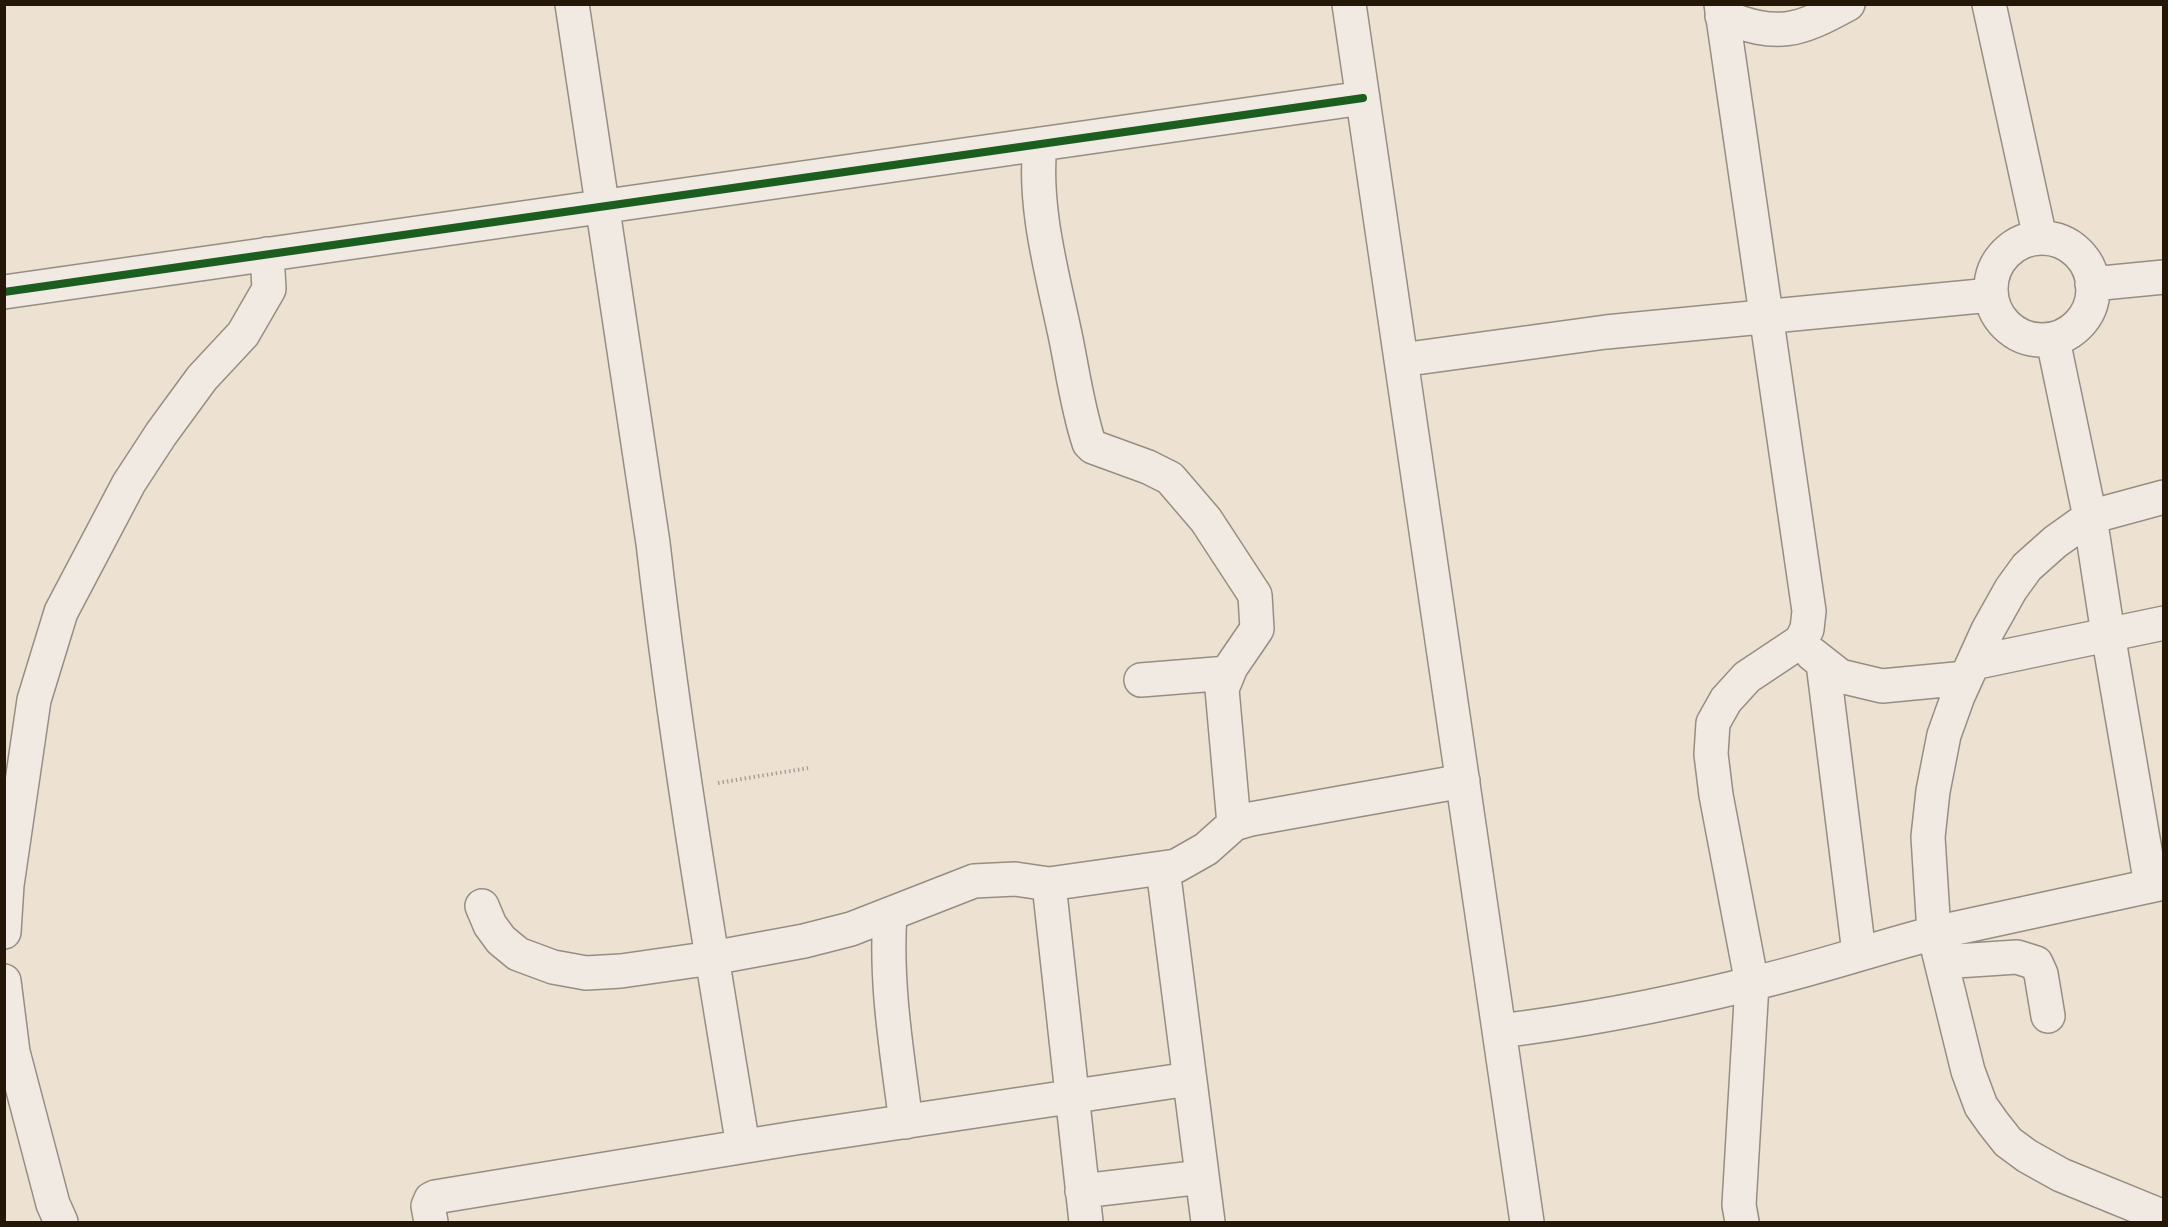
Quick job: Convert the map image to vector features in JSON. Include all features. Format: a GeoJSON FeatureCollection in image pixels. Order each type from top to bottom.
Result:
{"type":"FeatureCollection","features":[{"type":"Feature","properties":{"kind":"street"},"geometry":{"type":"LineString","coordinates":[[572,4],[653,543],[685,789],[743,1146]]}},
{"type":"Feature","properties":{"kind":"street"},"geometry":{"type":"LineString","coordinates":[[1349,4],[1527,1222]]}},
{"type":"Feature","properties":{"kind":"street"},"geometry":{"type":"LineString","coordinates":[[1721,10],[1746,25],[1783,30],[1810,24],[1848,4]]}},
{"type":"Feature","properties":{"kind":"street"},"geometry":{"type":"LineString","coordinates":[[1989,4],[2040,238]]}},
{"type":"Feature","properties":{"kind":"street"},"geometry":{"type":"LineString","coordinates":[[1721,10],[1809,611],[1806,629],[1812,652],[1859,953]]}},
{"type":"Feature","properties":{"kind":"street"},"geometry":{"type":"LineString","coordinates":[[4,292],[1363,98]]}},
{"type":"Feature","properties":{"kind":"street"},"geometry":{"type":"LineString","coordinates":[[1040,144],[1037,171],[1038,200],[1089,443],[1093,447],[1148,467],[1170,478],[1206,520],[1255,595],[1257,628],[1228,673],[1222,690],[1234,824]]}},
{"type":"Feature","properties":{"kind":"street"},"geometry":{"type":"LineString","coordinates":[[2040,238],[2057,240],[2072,248],[2084,260],[2091,275],[2093,292],[2090,308],[2081,323],[2068,334],[2053,340],[2035,340],[2019,336],[2005,325],[1995,311],[1991,295],[1992,278],[1998,262],[2009,250],[2024,241],[2040,238]]}},
{"type":"Feature","properties":{"kind":"street"},"geometry":{"type":"LineString","coordinates":[[4,932],[7,885],[34,700],[61,612],[129,483],[202,378],[243,334],[269,289],[267,254]]}},
{"type":"Feature","properties":{"kind":"street"},"geometry":{"type":"LineString","coordinates":[[2092,284],[2163,277]]}},
{"type":"Feature","properties":{"kind":"street"},"geometry":{"type":"LineString","coordinates":[[1401,360],[1606,332],[1991,295]]}},
{"type":"Feature","properties":{"kind":"street"},"geometry":{"type":"LineString","coordinates":[[1938,948],[2157,884],[2108,634],[2090,517],[2053,340]]}},
{"type":"Feature","properties":{"kind":"street"},"geometry":{"type":"LineString","coordinates":[[2163,497],[2090,517],[2055,542],[2027,567],[2011,589],[1988,630],[1944,735],[1933,790],[1928,837],[1938,948],[1974,1089],[1981,1106],[2008,1142],[2027,1156],[2061,1175],[2163,1217]]}},
{"type":"Feature","properties":{"kind":"street"},"geometry":{"type":"LineString","coordinates":[[1812,652],[1840,676],[1882,686],[1970,670],[2108,634],[2163,623]]}},
{"type":"Feature","properties":{"kind":"street"},"geometry":{"type":"LineString","coordinates":[[1742,1222],[1739,1204],[1752,984],[1716,795],[1711,754],[1713,723],[1726,700],[1747,677],[1812,652]]}},
{"type":"Feature","properties":{"kind":"street"},"geometry":{"type":"LineString","coordinates":[[1141,680],[1228,673]]}},
{"type":"Feature","properties":{"kind":"street"},"geometry":{"type":"LineString","coordinates":[[482,906],[490,925],[501,940],[519,954],[553,967],[586,973],[621,971],[712,958],[804,941],[851,929],[974,881],[1015,879],[1049,884],[1163,869],[1190,860],[1234,824],[1251,819],[1463,781]]}},
{"type":"Feature","properties":{"kind":"street"},"geometry":{"type":"LineString","coordinates":[[1163,869],[1208,1222]]}},
{"type":"Feature","properties":{"kind":"street"},"geometry":{"type":"LineString","coordinates":[[1049,884],[1084,1207],[1202,1177]]}},
{"type":"Feature","properties":{"kind":"street"},"geometry":{"type":"LineString","coordinates":[[890,914],[887,948],[906,1122]]}},
{"type":"Feature","properties":{"kind":"street"},"geometry":{"type":"LineString","coordinates":[[1499,1031],[1653,1006],[1752,984],[1859,953],[1938,948],[2017,957],[2036,963],[2041,974],[2048,1016]]}},
{"type":"Feature","properties":{"kind":"street"},"geometry":{"type":"LineString","coordinates":[[4,981],[13,1052],[53,1204],[62,1222]]}},
{"type":"Feature","properties":{"kind":"street"},"geometry":{"type":"LineString","coordinates":[[430,1222],[428,1206],[431,1199],[435,1197],[743,1146],[1189,1079]]}},
{"type":"Feature","properties":{"kind":"path"},"geometry":{"type":"LineString","coordinates":[[685,789],[808,768]]}},
{"type":"Feature","properties":{"kind":"cycle path"},"geometry":{"type":"LineString","coordinates":[[4,292],[1363,98]]}}]}
